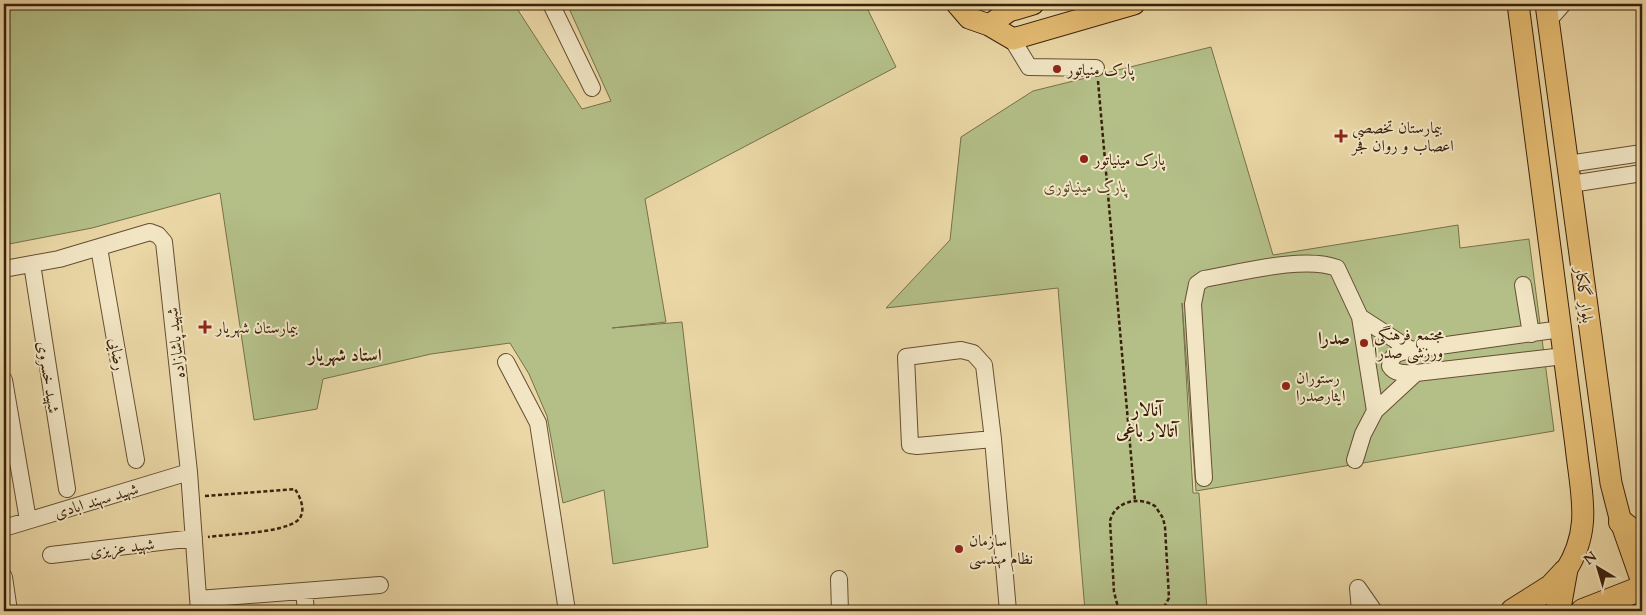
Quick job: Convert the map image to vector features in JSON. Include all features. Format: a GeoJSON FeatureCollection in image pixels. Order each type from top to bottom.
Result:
{"type":"FeatureCollection","features":[{"type":"Feature","properties":{"kind":"highway"},"geometry":{"type":"LineString","coordinates":[[1621,522],[1642,539]]}},
{"type":"Feature","properties":{"kind":"highway"},"geometry":{"type":"LineString","coordinates":[[1513,611],[1544,592],[1565,572]]}},
{"type":"Feature","properties":{"kind":"highway"},"geometry":{"type":"LineString","coordinates":[[1558,611],[1565,572]]}},
{"type":"Feature","properties":{"kind":"highway"},"geometry":{"type":"LineString","coordinates":[[1583,611],[1642,588]]}},
{"type":"Feature","properties":{"kind":"main road"},"geometry":{"type":"LineString","coordinates":[[957,4],[969,18],[989,25],[1012,39],[1134,4]]}},
{"type":"Feature","properties":{"kind":"main road"},"geometry":{"type":"LineString","coordinates":[[989,25],[1009,11],[1033,4]]}},
{"type":"Feature","properties":{"kind":"main road","name":"بلوار گلکار"},"geometry":{"type":"LineString","coordinates":[[1517,5],[1561,329],[1583,520],[1580,544],[1565,572]]}},
{"type":"Feature","properties":{"kind":"main road","name":"بلوار گلکار"},"geometry":{"type":"LineString","coordinates":[[1547,12],[1605,441],[1621,522],[1642,582]]}},
{"type":"Feature","properties":{"kind":"street"},"geometry":{"type":"LineString","coordinates":[[551,4],[592,88]]}},
{"type":"Feature","properties":{"kind":"street"},"geometry":{"type":"LineString","coordinates":[[1547,12],[1563,4]]}},
{"type":"Feature","properties":{"kind":"street"},"geometry":{"type":"LineString","coordinates":[[1012,39],[1029,67],[1096,68]]}},
{"type":"Feature","properties":{"kind":"street"},"geometry":{"type":"LineString","coordinates":[[1569,174],[1642,154]]}},
{"type":"Feature","properties":{"kind":"street"},"geometry":{"type":"LineString","coordinates":[[1569,174],[1642,173]]}},
{"type":"Feature","properties":{"kind":"street","name":"شهید پاشازاده"},"geometry":{"type":"LineString","coordinates":[[4,269],[59,260],[150,232],[158,235],[164,242],[189,472],[199,605]]}},
{"type":"Feature","properties":{"kind":"street","name":"رضایی"},"geometry":{"type":"LineString","coordinates":[[99,248],[136,460]]}},
{"type":"Feature","properties":{"kind":"street"},"geometry":{"type":"LineString","coordinates":[[1204,478],[1193,304],[1197,284],[1204,279],[1297,264],[1325,263],[1337,268],[1360,317],[1375,411]]}},
{"type":"Feature","properties":{"kind":"street","name":"شهید خسروی"},"geometry":{"type":"LineString","coordinates":[[32,264],[67,489]]}},
{"type":"Feature","properties":{"kind":"street"},"geometry":{"type":"LineString","coordinates":[[1523,285],[1530,334]]}},
{"type":"Feature","properties":{"kind":"street"},"geometry":{"type":"LineString","coordinates":[[1360,317],[1411,350]]}},
{"type":"Feature","properties":{"kind":"street"},"geometry":{"type":"LineString","coordinates":[[1561,329],[1398,352],[1393,356],[1390,366],[1393,370],[1402,373],[1416,373],[1564,356]]}},
{"type":"Feature","properties":{"kind":"street"},"geometry":{"type":"LineString","coordinates":[[993,439],[910,445],[906,357],[961,350],[973,353],[984,365],[993,439],[1008,611]]}},
{"type":"Feature","properties":{"kind":"street"},"geometry":{"type":"LineString","coordinates":[[506,362],[538,423],[567,611]]}},
{"type":"Feature","properties":{"kind":"street"},"geometry":{"type":"LineString","coordinates":[[1355,460],[1375,411],[1416,373]]}},
{"type":"Feature","properties":{"kind":"street"},"geometry":{"type":"LineString","coordinates":[[4,380],[28,520]]}},
{"type":"Feature","properties":{"kind":"street","name":"شهید سهند ابادی"},"geometry":{"type":"LineString","coordinates":[[4,528],[189,472]]}},
{"type":"Feature","properties":{"kind":"street","name":"شهید عزیزی"},"geometry":{"type":"LineString","coordinates":[[51,555],[194,538]]}},
{"type":"Feature","properties":{"kind":"street"},"geometry":{"type":"LineString","coordinates":[[4,577],[9,611]]}},
{"type":"Feature","properties":{"kind":"street"},"geometry":{"type":"LineString","coordinates":[[839,579],[840,611]]}},
{"type":"Feature","properties":{"kind":"street"},"geometry":{"type":"LineString","coordinates":[[199,605],[304,591],[380,585]]}},
{"type":"Feature","properties":{"kind":"street"},"geometry":{"type":"LineString","coordinates":[[1360,611],[1358,588],[1374,611]]}},
{"type":"Feature","properties":{"kind":"street"},"geometry":{"type":"LineString","coordinates":[[304,591],[306,611]]}},
{"type":"Feature","properties":{"kind":"path"},"geometry":{"type":"LineString","coordinates":[[1096,68],[1135,501]]}},
{"type":"Feature","properties":{"kind":"path"},"geometry":{"type":"LineString","coordinates":[[191,497],[295,489],[301,499],[302,513],[298,520],[283,528],[194,538]]}},
{"type":"Feature","properties":{"kind":"path"},"geometry":{"type":"LineString","coordinates":[[1119,611],[1114,592],[1110,521],[1117,508],[1135,501],[1147,502],[1155,506],[1164,521],[1169,598],[1162,611]]}},
{"type":"Feature","properties":{"kind":"green space"},"geometry":{"type":"Polygon","coordinates":[[[4,4],[514,4],[582,109],[611,101],[567,4],[865,4],[896,67],[645,199],[666,322],[612,328],[682,322],[708,547],[613,564],[604,490],[563,503],[547,416],[529,374],[510,343],[431,354],[323,379],[317,409],[254,420],[220,193],[92,228],[4,245],[4,4]]]}},
{"type":"Feature","properties":{"kind":"green space","name":"پارک مینیاتوری"},"geometry":{"type":"Polygon","coordinates":[[[1211,47],[1273,255],[1458,225],[1460,248],[1529,239],[1554,431],[1196,491],[1182,303],[1193,493],[1199,493],[1207,611],[1085,611],[1058,288],[886,308],[950,240],[961,137],[1033,91],[1211,47]]]}},
{"type":"Feature","properties":{"kind":"place","name":"پارک منیاتور"},"geometry":{"type":"Point","coordinates":[1057,69]}},
{"type":"Feature","properties":{"kind":"place","name":"بیمارستان تخصصی اعصاب و روان فجر"},"geometry":{"type":"Point","coordinates":[1341,136]}},
{"type":"Feature","properties":{"kind":"place","name":"پارک مینیاتور"},"geometry":{"type":"Point","coordinates":[1084,159]}},
{"type":"Feature","properties":{"kind":"place","name":"بیمارستان شهریار"},"geometry":{"type":"Point","coordinates":[205,327]}},
{"type":"Feature","properties":{"kind":"place","name":"مجتمع فرهنگی ورزشی صدرا"},"geometry":{"type":"Point","coordinates":[1364,343]}},
{"type":"Feature","properties":{"kind":"place","name":"رستوران ایثارصدرا"},"geometry":{"type":"Point","coordinates":[1286,386]}},
{"type":"Feature","properties":{"kind":"place","name":"سازمان نظام مهندسی"},"geometry":{"type":"Point","coordinates":[959,549]}},
{"type":"Feature","properties":{"kind":"district","name":"صدرا"},"geometry":{"type":"Point","coordinates":[1334,338]}},
{"type":"Feature","properties":{"kind":"district","name":"استاد شهریار"},"geometry":{"type":"Point","coordinates":[345,355]}},
{"type":"Feature","properties":{"kind":"district","name":"آنالار آتالار باغی"},"geometry":{"type":"Point","coordinates":[1147,420]}}]}
